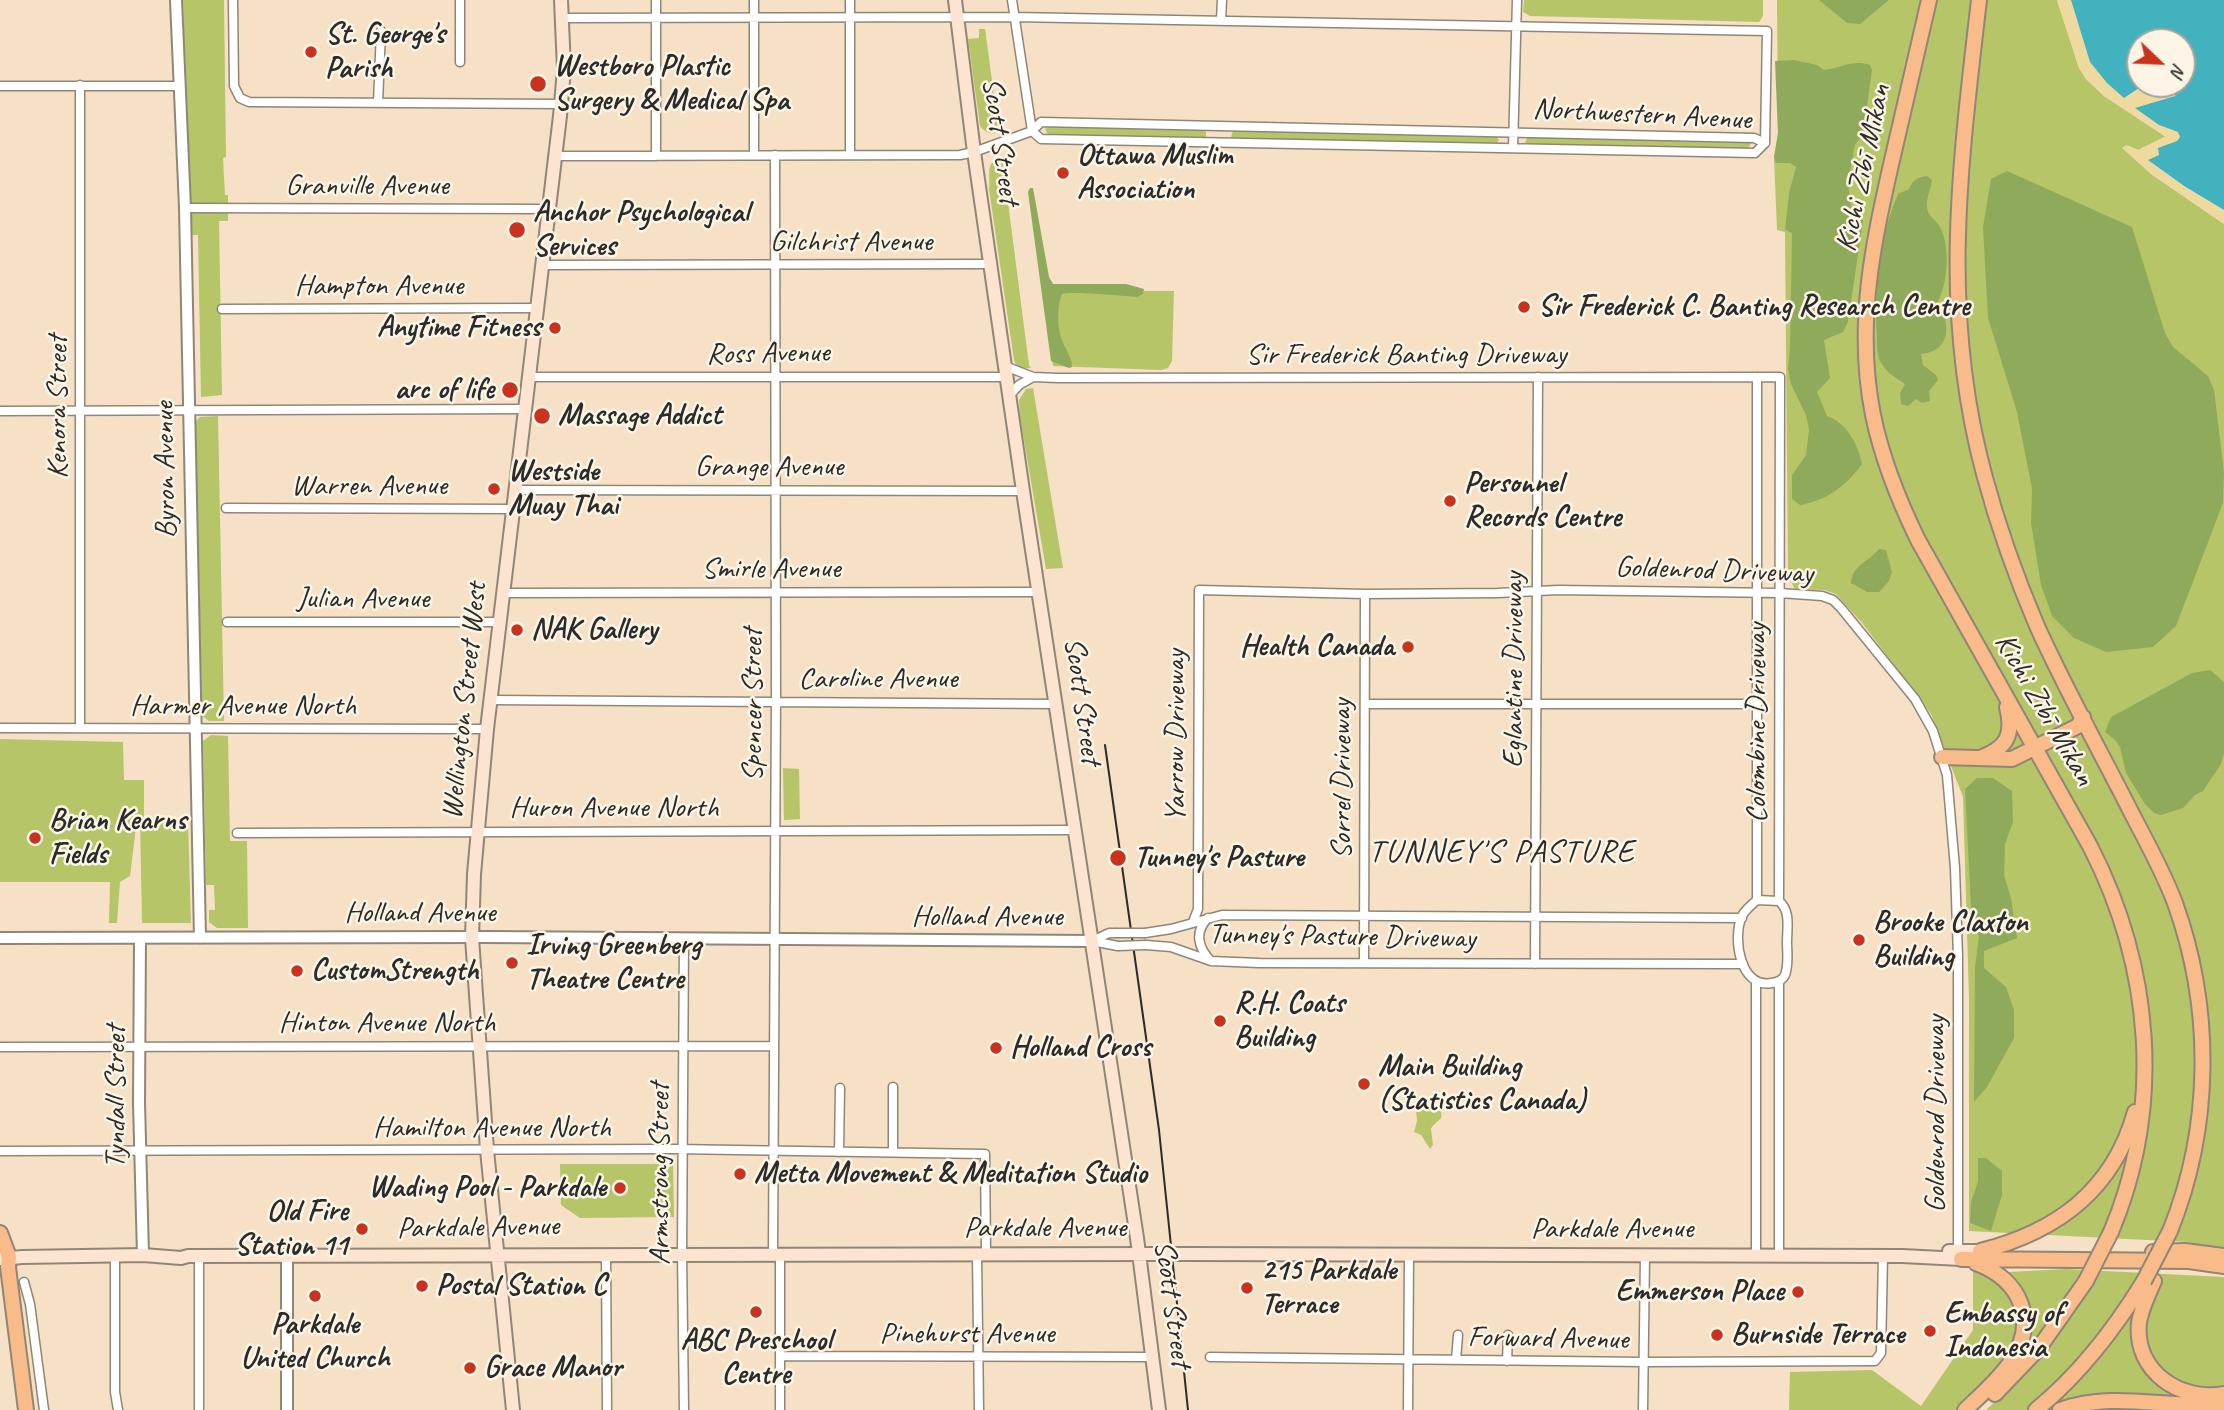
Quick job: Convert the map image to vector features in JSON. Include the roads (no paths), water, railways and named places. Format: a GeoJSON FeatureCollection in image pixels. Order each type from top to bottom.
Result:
{"type":"FeatureCollection","features":[{"type":"Feature","properties":{"kind":"highway","name":"Kichi Zībī Mīkan"},"geometry":{"type":"LineString","coordinates":[[1929,0],[1869,269],[1865,339],[1869,395],[1879,442],[1898,498],[1929,561],[2091,846],[2122,917],[2133,955],[2141,999],[2145,1074],[2144,1102],[2136,1148],[2123,1197],[2110,1232],[2086,1281],[2060,1321],[2031,1357],[1976,1410]]}},
{"type":"Feature","properties":{"kind":"highway","name":"Kichi Zībī Mīkan"},"geometry":{"type":"LineString","coordinates":[[1979,0],[1956,222],[1958,312],[1968,399],[1983,471],[2010,559],[2038,626],[2169,888],[2182,926],[2195,981],[2202,1028],[2201,1105],[2187,1183],[2149,1281],[2093,1354],[2036,1410]]}},
{"type":"Feature","properties":{"kind":"highway"},"geometry":{"type":"LineString","coordinates":[[1978,758],[1996,751],[2009,734],[2010,718],[2004,694]]}},
{"type":"Feature","properties":{"kind":"highway"},"geometry":{"type":"LineString","coordinates":[[1942,757],[2012,760],[2078,726],[2083,717]]}},
{"type":"Feature","properties":{"kind":"highway"},"geometry":{"type":"LineString","coordinates":[[1980,1251],[2020,1240],[2045,1229],[2090,1193],[2110,1168],[2124,1142],[2145,1074]]}},
{"type":"Feature","properties":{"kind":"highway"},"geometry":{"type":"LineString","coordinates":[[0,1233],[3,1257],[8,1267],[26,1410]]}},
{"type":"Feature","properties":{"kind":"highway"},"geometry":{"type":"LineString","coordinates":[[1980,1251],[2185,1251],[2224,1256]]}},
{"type":"Feature","properties":{"kind":"highway"},"geometry":{"type":"LineString","coordinates":[[1960,1255],[2189,1261],[2224,1266]]}},
{"type":"Feature","properties":{"kind":"highway"},"geometry":{"type":"LineString","coordinates":[[1960,1255],[2005,1278],[2020,1300],[2024,1319],[2022,1339],[2010,1363],[1965,1410]]}},
{"type":"Feature","properties":{"kind":"highway"},"geometry":{"type":"LineString","coordinates":[[2149,1281],[2139,1324],[2142,1347],[2151,1366],[2165,1381],[2182,1391],[2206,1396],[2224,1394]]}},
{"type":"Feature","properties":{"kind":"highway"},"geometry":{"type":"LineString","coordinates":[[2060,1410],[2080,1404],[2108,1401],[2207,1406],[2224,1404]]}},
{"type":"Feature","properties":{"kind":"main road","name":"Wellington Street West"},"geometry":{"type":"LineString","coordinates":[[513,1410],[496,1254],[472,938],[476,831],[561,104],[564,69],[561,0]]}},
{"type":"Feature","properties":{"kind":"main road","name":"Scott Street"},"geometry":{"type":"LineString","coordinates":[[955,0],[1009,396],[1139,1254],[1159,1410]]}},
{"type":"Feature","properties":{"kind":"main road","name":"Parkdale Avenue"},"geometry":{"type":"LineString","coordinates":[[3,1257],[146,1255],[159,1252],[181,1252],[194,1256],[1902,1256],[1960,1255],[1980,1251]]}},
{"type":"Feature","properties":{"kind":"street","name":"Byron Avenue"},"geometry":{"type":"LineString","coordinates":[[176,0],[185,208],[200,939]]}},
{"type":"Feature","properties":{"kind":"street"},"geometry":{"type":"LineString","coordinates":[[233,0],[234,86],[240,98],[249,102],[561,104]]}},
{"type":"Feature","properties":{"kind":"street"},"geometry":{"type":"LineString","coordinates":[[460,0],[460,62]]}},
{"type":"Feature","properties":{"kind":"street"},"geometry":{"type":"LineString","coordinates":[[656,0],[656,156]]}},
{"type":"Feature","properties":{"kind":"street"},"geometry":{"type":"LineString","coordinates":[[754,0],[754,155]]}},
{"type":"Feature","properties":{"kind":"street"},"geometry":{"type":"LineString","coordinates":[[850,0],[850,154]]}},
{"type":"Feature","properties":{"kind":"street"},"geometry":{"type":"LineString","coordinates":[[1012,0],[1032,131]]}},
{"type":"Feature","properties":{"kind":"street"},"geometry":{"type":"LineString","coordinates":[[1221,21],[1222,0]]}},
{"type":"Feature","properties":{"kind":"street"},"geometry":{"type":"LineString","coordinates":[[1513,148],[1517,0]]}},
{"type":"Feature","properties":{"kind":"street"},"geometry":{"type":"LineString","coordinates":[[562,18],[1014,17],[1767,31],[1765,143]]}},
{"type":"Feature","properties":{"kind":"street"},"geometry":{"type":"LineString","coordinates":[[378,103],[381,31]]}},
{"type":"Feature","properties":{"kind":"street","name":"Kenora Street"},"geometry":{"type":"LineString","coordinates":[[80,85],[80,728]]}},
{"type":"Feature","properties":{"kind":"street"},"geometry":{"type":"LineString","coordinates":[[0,86],[179,86]]}},
{"type":"Feature","properties":{"kind":"street","name":"Northwestern Avenue"},"geometry":{"type":"LineString","coordinates":[[556,156],[960,155],[1032,131],[1041,122],[1754,138],[1765,143],[1755,153],[1041,139],[1032,131]]}},
{"type":"Feature","properties":{"kind":"street"},"geometry":{"type":"LineString","coordinates":[[1217,142],[1218,126]]}},
{"type":"Feature","properties":{"kind":"street","name":"Spencer Street"},"geometry":{"type":"LineString","coordinates":[[775,155],[774,1151],[782,1356],[780,1410]]}},
{"type":"Feature","properties":{"kind":"street","name":"Granville Avenue"},"geometry":{"type":"LineString","coordinates":[[185,208],[548,209]]}},
{"type":"Feature","properties":{"kind":"street","name":"Gilchrist Avenue"},"geometry":{"type":"LineString","coordinates":[[543,265],[991,264]]}},
{"type":"Feature","properties":{"kind":"street","name":"Hampton Avenue"},"geometry":{"type":"LineString","coordinates":[[222,309],[537,308]]}},
{"type":"Feature","properties":{"kind":"street","name":"Ross Avenue"},"geometry":{"type":"LineString","coordinates":[[529,377],[1006,371]]}},
{"type":"Feature","properties":{"kind":"street","name":"Sir Frederick Banting Driveway"},"geometry":{"type":"LineString","coordinates":[[1006,371],[1033,377],[1058,378],[1780,377]]}},
{"type":"Feature","properties":{"kind":"street"},"geometry":{"type":"LineString","coordinates":[[1009,396],[1019,385],[1033,377]]}},
{"type":"Feature","properties":{"kind":"street","name":"Eglantine Driveway"},"geometry":{"type":"LineString","coordinates":[[1535,964],[1538,377]]}},
{"type":"Feature","properties":{"kind":"street","name":"Colombine Driveway"},"geometry":{"type":"LineString","coordinates":[[1757,377],[1757,900]]}},
{"type":"Feature","properties":{"kind":"street","name":"Colombine Driveway"},"geometry":{"type":"LineString","coordinates":[[1779,981],[1787,967],[1787,913],[1779,901],[1780,377]]}},
{"type":"Feature","properties":{"kind":"street"},"geometry":{"type":"LineString","coordinates":[[0,411],[525,409]]}},
{"type":"Feature","properties":{"kind":"street","name":"Grange Avenue"},"geometry":{"type":"LineString","coordinates":[[516,490],[1023,491]]}},
{"type":"Feature","properties":{"kind":"street","name":"Warren Avenue"},"geometry":{"type":"LineString","coordinates":[[226,508],[513,509]]}},
{"type":"Feature","properties":{"kind":"street","name":"Goldenrod Driveway"},"geometry":{"type":"LineString","coordinates":[[1199,590],[1365,594],[1537,591],[1780,593],[1822,596],[1837,603],[1915,699],[1933,732],[1942,757],[1951,807],[1958,926],[1960,1255]]}},
{"type":"Feature","properties":{"kind":"street","name":"Yarrow Driveway"},"geometry":{"type":"LineString","coordinates":[[1193,922],[1198,909],[1199,590]]}},
{"type":"Feature","properties":{"kind":"street","name":"Smirle Avenue"},"geometry":{"type":"LineString","coordinates":[[503,593],[1040,592]]}},
{"type":"Feature","properties":{"kind":"street","name":"Sorrel Driveway"},"geometry":{"type":"LineString","coordinates":[[1364,963],[1365,594]]}},
{"type":"Feature","properties":{"kind":"street","name":"Julian Avenue"},"geometry":{"type":"LineString","coordinates":[[227,621],[499,622]]}},
{"type":"Feature","properties":{"kind":"street","name":"Caroline Avenue"},"geometry":{"type":"LineString","coordinates":[[490,700],[1056,704]]}},
{"type":"Feature","properties":{"kind":"street"},"geometry":{"type":"LineString","coordinates":[[1365,704],[1756,704]]}},
{"type":"Feature","properties":{"kind":"street","name":"Harmer Avenue North"},"geometry":{"type":"LineString","coordinates":[[0,728],[487,729]]}},
{"type":"Feature","properties":{"kind":"street","name":"Huron Avenue North"},"geometry":{"type":"LineString","coordinates":[[237,833],[1074,830]]}},
{"type":"Feature","properties":{"kind":"street"},"geometry":{"type":"LineString","coordinates":[[1756,1256],[1756,981],[1743,964],[1738,941],[1742,918],[1757,900],[1779,901]]}},
{"type":"Feature","properties":{"kind":"street","name":"Tunney's Pasture Driveway"},"geometry":{"type":"LineString","coordinates":[[1092,941],[1109,933],[1145,933],[1171,929],[1223,915],[1742,918]]}},
{"type":"Feature","properties":{"kind":"street"},"geometry":{"type":"LineString","coordinates":[[1209,917],[1201,926],[1199,939],[1202,951],[1211,961]]}},
{"type":"Feature","properties":{"kind":"street","name":"Holland Avenue"},"geometry":{"type":"LineString","coordinates":[[0,938],[1092,941]]}},
{"type":"Feature","properties":{"kind":"street","name":"Tyndall Street"},"geometry":{"type":"LineString","coordinates":[[140,938],[140,1150],[146,1255]]}},
{"type":"Feature","properties":{"kind":"street","name":"Armstrong Street"},"geometry":{"type":"LineString","coordinates":[[684,939],[684,1410]]}},
{"type":"Feature","properties":{"kind":"street","name":"Tunney's Pasture Driveway"},"geometry":{"type":"LineString","coordinates":[[1092,941],[1118,946],[1171,947],[1211,961],[1743,964]]}},
{"type":"Feature","properties":{"kind":"street"},"geometry":{"type":"LineString","coordinates":[[1756,981],[1772,984],[1779,981],[1779,1256]]}},
{"type":"Feature","properties":{"kind":"street","name":"Hinton Avenue North"},"geometry":{"type":"LineString","coordinates":[[0,1047],[774,1046]]}},
{"type":"Feature","properties":{"kind":"street"},"geometry":{"type":"LineString","coordinates":[[893,1087],[893,1152]]}},
{"type":"Feature","properties":{"kind":"street"},"geometry":{"type":"LineString","coordinates":[[839,1152],[840,1088]]}},
{"type":"Feature","properties":{"kind":"street","name":"Hamilton Avenue North"},"geometry":{"type":"LineString","coordinates":[[0,1151],[683,1150],[985,1154],[981,1254]]}},
{"type":"Feature","properties":{"kind":"street"},"geometry":{"type":"LineString","coordinates":[[607,1254],[607,1410]]}},
{"type":"Feature","properties":{"kind":"street"},"geometry":{"type":"LineString","coordinates":[[979,1410],[981,1254]]}},
{"type":"Feature","properties":{"kind":"street"},"geometry":{"type":"LineString","coordinates":[[115,1255],[115,1392],[118,1410]]}},
{"type":"Feature","properties":{"kind":"street"},"geometry":{"type":"LineString","coordinates":[[1408,1410],[1409,1255]]}},
{"type":"Feature","properties":{"kind":"street"},"geometry":{"type":"LineString","coordinates":[[1643,1410],[1645,1255]]}},
{"type":"Feature","properties":{"kind":"street"},"geometry":{"type":"LineString","coordinates":[[194,1256],[199,1410]]}},
{"type":"Feature","properties":{"kind":"street"},"geometry":{"type":"LineString","coordinates":[[287,1256],[287,1410]]}},
{"type":"Feature","properties":{"kind":"street","name":"Forward Avenue"},"geometry":{"type":"LineString","coordinates":[[1210,1357],[1644,1363],[1871,1362],[1878,1360],[1881,1353],[1882,1256]]}},
{"type":"Feature","properties":{"kind":"street"},"geometry":{"type":"LineString","coordinates":[[24,1282],[30,1304],[44,1410]]}},
{"type":"Feature","properties":{"kind":"street"},"geometry":{"type":"LineString","coordinates":[[1456,1360],[1458,1335]]}},
{"type":"Feature","properties":{"kind":"street"},"geometry":{"type":"LineString","coordinates":[[1507,1361],[1508,1335]]}},
{"type":"Feature","properties":{"kind":"street","name":"Pinehurst Avenue"},"geometry":{"type":"LineString","coordinates":[[782,1356],[1153,1357]]}},
{"type":"Feature","properties":{"kind":"water"},"geometry":{"type":"Polygon","coordinates":[[[2071,0],[2224,0],[2224,210],[2148,160],[2159,155],[2158,148],[2177,141],[2180,137],[2178,132],[2159,125],[2135,108],[2168,98],[2196,98],[2196,28],[2126,28],[2126,97],[2124,98],[2090,62],[2071,0]]]}},
{"type":"Feature","properties":{"kind":"tram line"},"geometry":{"type":"LineString","coordinates":[[1105,745],[1159,1130],[1188,1410]]}},
{"type":"Feature","properties":{"kind":"place","name":"St. George's Parish"},"geometry":{"type":"Point","coordinates":[311,52]}},
{"type":"Feature","properties":{"kind":"place","name":"Westboro Plastic Surgery & Medical Spa"},"geometry":{"type":"Point","coordinates":[538,84]}},
{"type":"Feature","properties":{"kind":"place","name":"Ottawa Muslim Association"},"geometry":{"type":"Point","coordinates":[1063,173]}},
{"type":"Feature","properties":{"kind":"place","name":"Anchor Psychological Services"},"geometry":{"type":"Point","coordinates":[517,230]}},
{"type":"Feature","properties":{"kind":"place","name":"Sir Frederick C. Banting Research Centre"},"geometry":{"type":"Point","coordinates":[1524,307]}},
{"type":"Feature","properties":{"kind":"place","name":"Anytime Fitness"},"geometry":{"type":"Point","coordinates":[555,328]}},
{"type":"Feature","properties":{"kind":"place","name":"arc of life"},"geometry":{"type":"Point","coordinates":[510,390]}},
{"type":"Feature","properties":{"kind":"place","name":"Massage Addict"},"geometry":{"type":"Point","coordinates":[542,416]}},
{"type":"Feature","properties":{"kind":"place","name":"Westside Muay Thai"},"geometry":{"type":"Point","coordinates":[494,489]}},
{"type":"Feature","properties":{"kind":"place","name":"Personnel Records Centre"},"geometry":{"type":"Point","coordinates":[1450,501]}},
{"type":"Feature","properties":{"kind":"place","name":"NAK Gallery"},"geometry":{"type":"Point","coordinates":[517,630]}},
{"type":"Feature","properties":{"kind":"place","name":"Health Canada"},"geometry":{"type":"Point","coordinates":[1408,647]}},
{"type":"Feature","properties":{"kind":"place","name":"Brian Kearns Fields"},"geometry":{"type":"Point","coordinates":[35,838]}},
{"type":"Feature","properties":{"kind":"place","name":"Tunney's Pasture"},"geometry":{"type":"Point","coordinates":[1118,858]}},
{"type":"Feature","properties":{"kind":"place","name":"Brooke Claxton Building"},"geometry":{"type":"Point","coordinates":[1859,940]}},
{"type":"Feature","properties":{"kind":"place","name":"Irving Greenberg Theatre Centre"},"geometry":{"type":"Point","coordinates":[512,963]}},
{"type":"Feature","properties":{"kind":"place","name":"CustomStrength"},"geometry":{"type":"Point","coordinates":[297,971]}},
{"type":"Feature","properties":{"kind":"place","name":"R.H. Coats Building"},"geometry":{"type":"Point","coordinates":[1220,1021]}},
{"type":"Feature","properties":{"kind":"place","name":"Holland Cross"},"geometry":{"type":"Point","coordinates":[996,1048]}},
{"type":"Feature","properties":{"kind":"place","name":"Main Building (Statistics Canada)"},"geometry":{"type":"Point","coordinates":[1364,1084]}},
{"type":"Feature","properties":{"kind":"place","name":"Metta Movement & Meditation Studio"},"geometry":{"type":"Point","coordinates":[740,1174]}},
{"type":"Feature","properties":{"kind":"place","name":"Wading Pool - Parkdale"},"geometry":{"type":"Point","coordinates":[620,1188]}},
{"type":"Feature","properties":{"kind":"place","name":"Old Fire Station 11"},"geometry":{"type":"Point","coordinates":[362,1229]}},
{"type":"Feature","properties":{"kind":"place","name":"Postal Station C"},"geometry":{"type":"Point","coordinates":[422,1286]}},
{"type":"Feature","properties":{"kind":"place","name":"215 Parkdale Terrace"},"geometry":{"type":"Point","coordinates":[1247,1288]}},
{"type":"Feature","properties":{"kind":"place","name":"Emmerson Place"},"geometry":{"type":"Point","coordinates":[1798,1292]}},
{"type":"Feature","properties":{"kind":"place","name":"Parkdale United Church"},"geometry":{"type":"Point","coordinates":[315,1296]}},
{"type":"Feature","properties":{"kind":"place","name":"ABC Preschool Centre"},"geometry":{"type":"Point","coordinates":[756,1312]}},
{"type":"Feature","properties":{"kind":"place","name":"Embassy of Indonesia"},"geometry":{"type":"Point","coordinates":[1930,1331]}},
{"type":"Feature","properties":{"kind":"place","name":"Burnside Terrace"},"geometry":{"type":"Point","coordinates":[1717,1335]}},
{"type":"Feature","properties":{"kind":"place","name":"Grace Manor"},"geometry":{"type":"Point","coordinates":[470,1368]}},
{"type":"Feature","properties":{"kind":"district","name":"TUNNEY'S PASTURE"},"geometry":{"type":"Point","coordinates":[1502,853]}}]}
